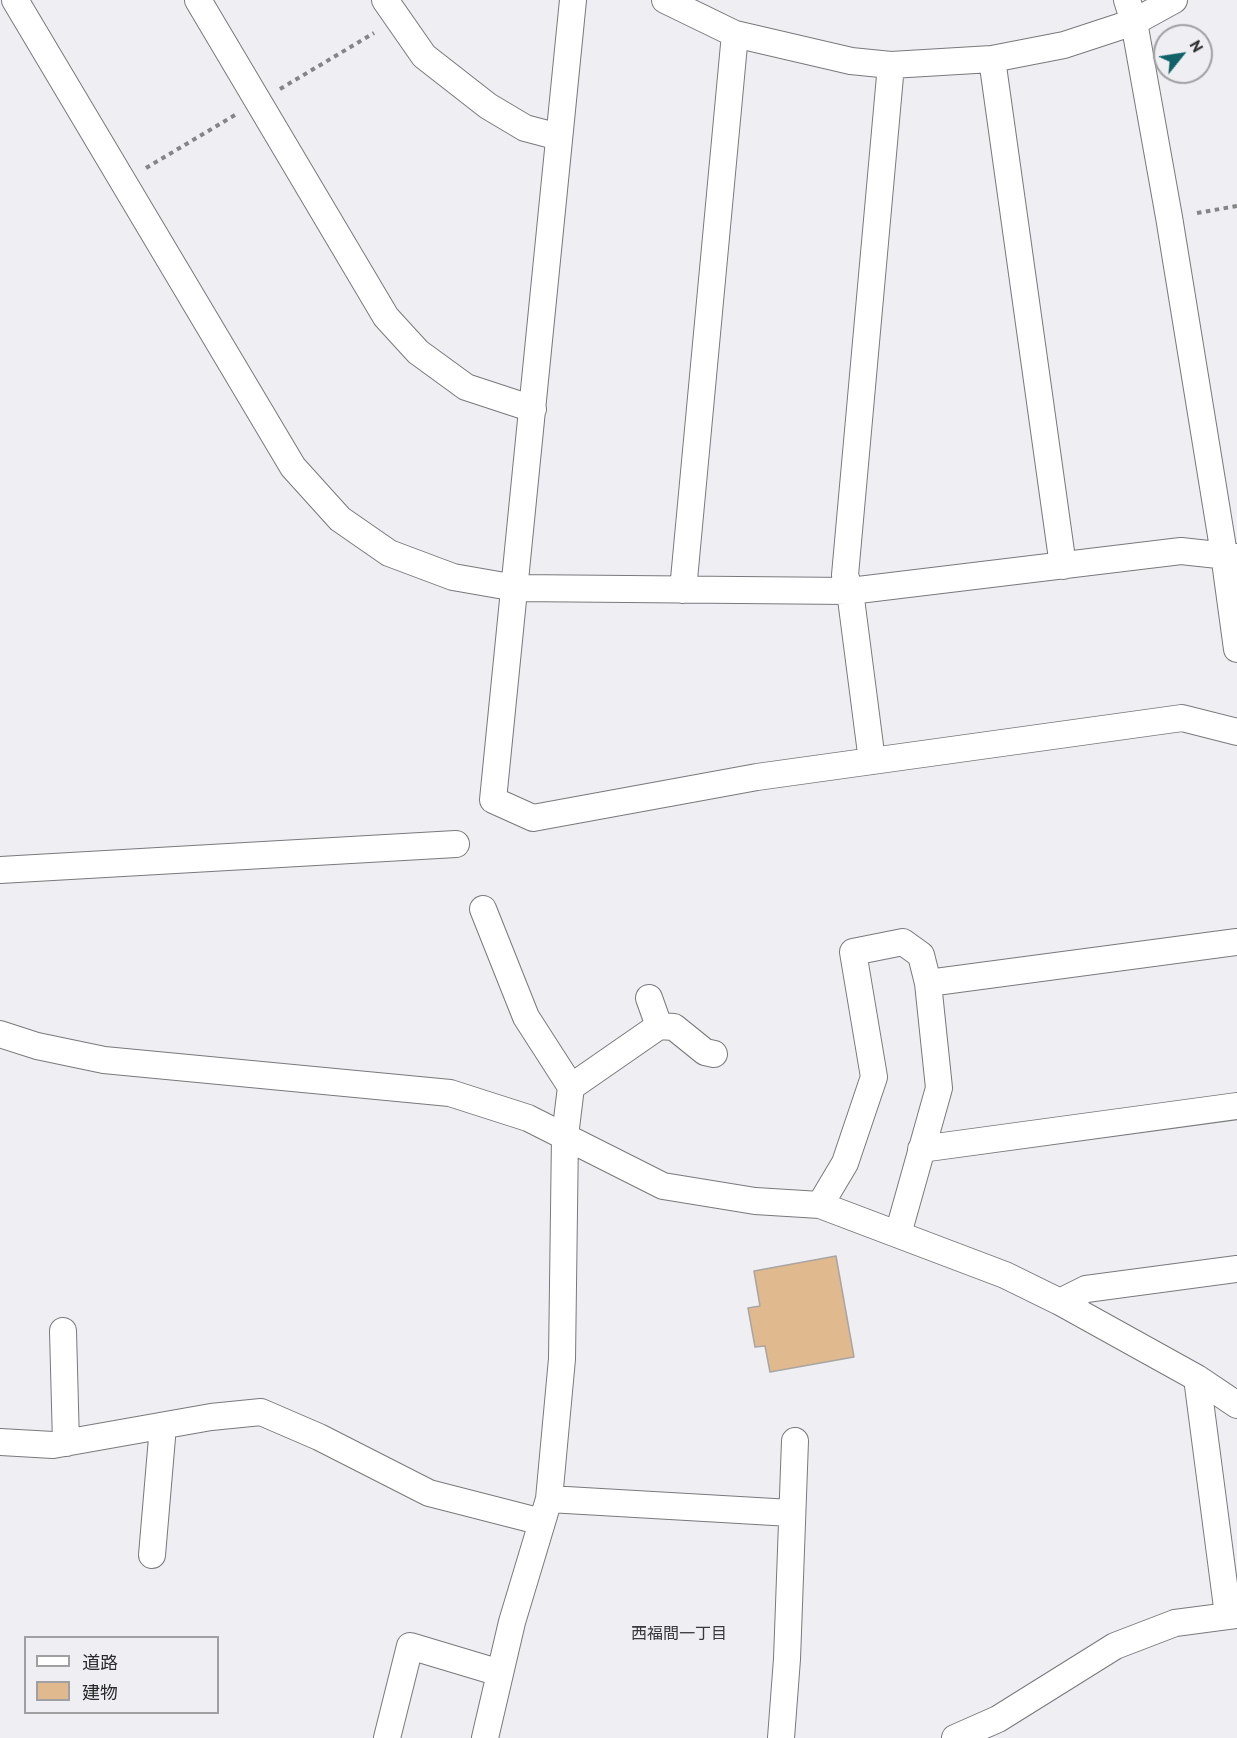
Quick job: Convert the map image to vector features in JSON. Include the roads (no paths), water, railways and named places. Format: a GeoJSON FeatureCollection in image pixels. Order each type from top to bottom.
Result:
{"type":"FeatureCollection","features":[{"type":"Feature","properties":{"kind":"street"},"geometry":{"type":"LineString","coordinates":[[15,0],[293,467],[340,519],[389,553],[453,577],[516,588],[850,591],[1181,551],[1231,555]]}},
{"type":"Feature","properties":{"kind":"street"},"geometry":{"type":"LineString","coordinates":[[198,0],[386,317],[418,352],[466,387],[533,409]]}},
{"type":"Feature","properties":{"kind":"street"},"geometry":{"type":"LineString","coordinates":[[385,0],[424,57],[488,106],[525,128],[559,137]]}},
{"type":"Feature","properties":{"kind":"street"},"geometry":{"type":"LineString","coordinates":[[573,0],[493,800],[533,818],[757,777],[1182,718],[1237,732]]}},
{"type":"Feature","properties":{"kind":"street"},"geometry":{"type":"LineString","coordinates":[[665,0],[735,34],[851,61],[891,65],[992,59],[1064,45],[1130,11],[1174,0]]}},
{"type":"Feature","properties":{"kind":"street"},"geometry":{"type":"LineString","coordinates":[[1130,11],[1231,555],[1237,649]]}},
{"type":"Feature","properties":{"kind":"street"},"geometry":{"type":"LineString","coordinates":[[682,590],[735,34]]}},
{"type":"Feature","properties":{"kind":"street"},"geometry":{"type":"LineString","coordinates":[[992,59],[1063,566]]}},
{"type":"Feature","properties":{"kind":"street"},"geometry":{"type":"LineString","coordinates":[[872,761],[850,591],[845,575],[891,65]]}},
{"type":"Feature","properties":{"kind":"street"},"geometry":{"type":"LineString","coordinates":[[0,870],[456,844]]}},
{"type":"Feature","properties":{"kind":"street"},"geometry":{"type":"LineString","coordinates":[[483,909],[526,1017],[572,1087],[565,1136],[562,1359],[546,1511],[500,1673],[485,1738],[497,1738]]}},
{"type":"Feature","properties":{"kind":"street"},"geometry":{"type":"LineString","coordinates":[[820,1205],[845,1163],[874,1077],[853,952],[903,942],[921,955],[928,983],[939,1088],[898,1234]]}},
{"type":"Feature","properties":{"kind":"street"},"geometry":{"type":"LineString","coordinates":[[928,983],[1237,942]]}},
{"type":"Feature","properties":{"kind":"street"},"geometry":{"type":"LineString","coordinates":[[649,998],[659,1026]]}},
{"type":"Feature","properties":{"kind":"street"},"geometry":{"type":"LineString","coordinates":[[572,1087],[659,1026],[674,1027],[705,1052],[714,1054]]}},
{"type":"Feature","properties":{"kind":"street"},"geometry":{"type":"LineString","coordinates":[[0,1034],[37,1046],[104,1060],[450,1093],[528,1118],[663,1186],[755,1201],[820,1205],[1005,1275],[1060,1302],[1197,1378],[1237,1405]]}},
{"type":"Feature","properties":{"kind":"street"},"geometry":{"type":"LineString","coordinates":[[921,1149],[1237,1106]]}},
{"type":"Feature","properties":{"kind":"street"},"geometry":{"type":"LineString","coordinates":[[1060,1302],[1086,1289],[1237,1269]]}},
{"type":"Feature","properties":{"kind":"street"},"geometry":{"type":"LineString","coordinates":[[63,1331],[66,1443]]}},
{"type":"Feature","properties":{"kind":"street"},"geometry":{"type":"LineString","coordinates":[[955,1738],[994,1730],[1114,1646],[1175,1623],[1233,1615],[1197,1378]]}},
{"type":"Feature","properties":{"kind":"street"},"geometry":{"type":"LineString","coordinates":[[0,1442],[53,1445],[261,1412],[319,1437],[429,1493],[546,1511],[791,1513]]}},
{"type":"Feature","properties":{"kind":"street"},"geometry":{"type":"LineString","coordinates":[[152,1555],[163,1426]]}},
{"type":"Feature","properties":{"kind":"street"},"geometry":{"type":"LineString","coordinates":[[781,1738],[787,1659],[795,1441]]}},
{"type":"Feature","properties":{"kind":"street"},"geometry":{"type":"LineString","coordinates":[[387,1738],[410,1646],[500,1673]]}},
{"type":"Feature","properties":{"kind":"district","name":"西福間一丁目"},"geometry":{"type":"Point","coordinates":[679,1634]}}]}
